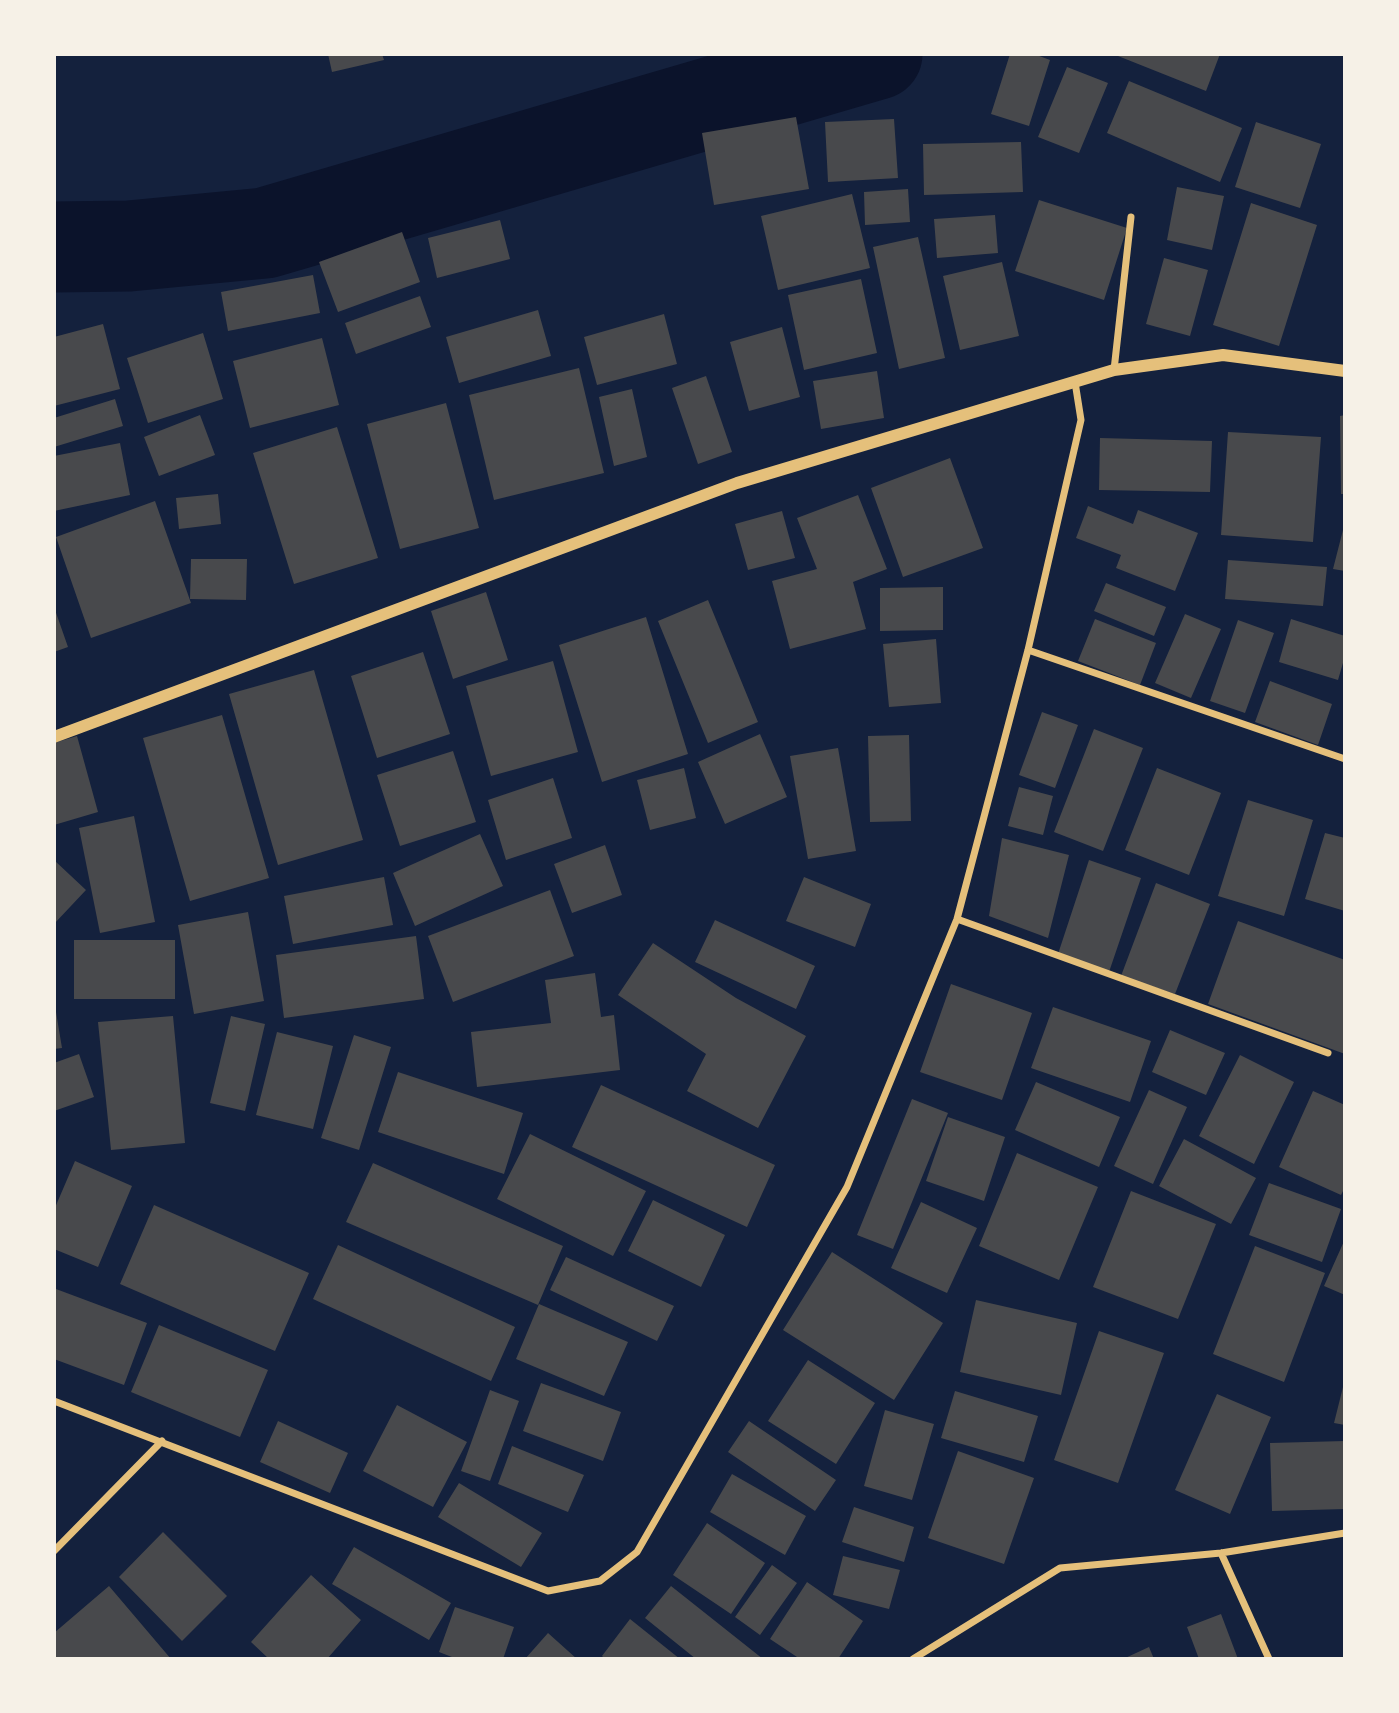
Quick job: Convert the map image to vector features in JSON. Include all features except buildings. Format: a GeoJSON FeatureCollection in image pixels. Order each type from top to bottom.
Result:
{"type":"FeatureCollection","features":[{"type":"Feature","properties":{"kind":"street"},"geometry":{"type":"LineString","coordinates":[[1114,370],[1131,217]]}},
{"type":"Feature","properties":{"kind":"street"},"geometry":{"type":"LineString","coordinates":[[54,737],[737,483],[1114,370],[1223,355],[1345,370]]}},
{"type":"Feature","properties":{"kind":"street"},"geometry":{"type":"LineString","coordinates":[[54,1401],[548,1591],[600,1581],[637,1552],[847,1187],[957,919],[1028,650],[1081,420],[1075,382]]}},
{"type":"Feature","properties":{"kind":"street"},"geometry":{"type":"LineString","coordinates":[[1028,650],[1345,758]]}},
{"type":"Feature","properties":{"kind":"street"},"geometry":{"type":"LineString","coordinates":[[957,919],[1328,1053]]}},
{"type":"Feature","properties":{"kind":"street"},"geometry":{"type":"LineString","coordinates":[[54,1551],[162,1441]]}},
{"type":"Feature","properties":{"kind":"street"},"geometry":{"type":"LineString","coordinates":[[913,1659],[1060,1567],[1221,1553],[1345,1533]]}},
{"type":"Feature","properties":{"kind":"street"},"geometry":{"type":"LineString","coordinates":[[1221,1553],[1269,1659]]}},
{"type":"Feature","properties":{"kind":"waterway"},"geometry":{"type":"LineString","coordinates":[[54,247],[129,246],[265,233],[877,54]]}}]}
